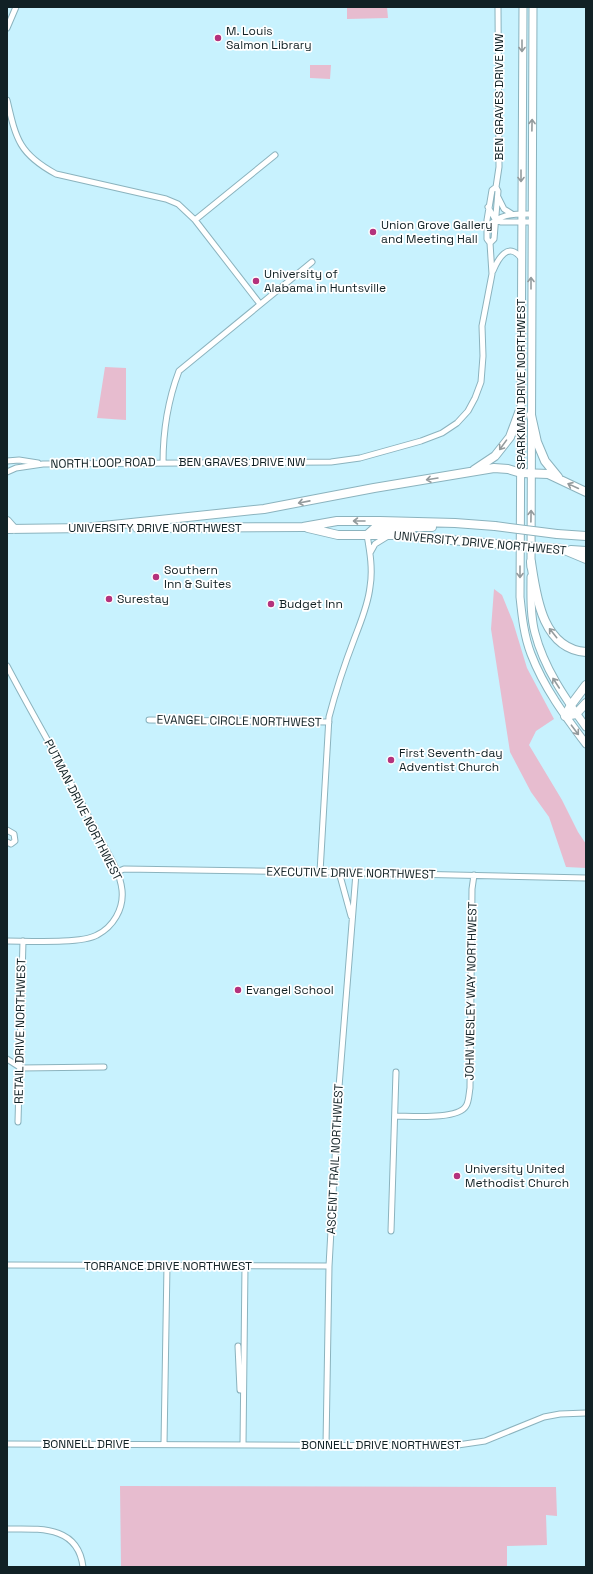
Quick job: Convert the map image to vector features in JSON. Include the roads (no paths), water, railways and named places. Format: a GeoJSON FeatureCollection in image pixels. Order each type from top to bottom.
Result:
{"type":"FeatureCollection","features":[{"type":"Feature","properties":{"kind":"highway"},"geometry":{"type":"LineString","coordinates":[[470,472],[496,456],[510,436],[520,410]]}},
{"type":"Feature","properties":{"kind":"highway"},"geometry":{"type":"LineString","coordinates":[[531,415],[537,442],[545,461],[560,480]]}},
{"type":"Feature","properties":{"kind":"highway"},"geometry":{"type":"LineString","coordinates":[[84,528],[264,509],[374,488],[494,468],[508,469],[520,473],[548,474],[586,492]]}},
{"type":"Feature","properties":{"kind":"highway"},"geometry":{"type":"LineString","coordinates":[[7,521],[11,529]]}},
{"type":"Feature","properties":{"kind":"highway","name":"UNIVERSITY DRIVE NORTHWEST"},"geometry":{"type":"LineString","coordinates":[[11,529],[303,527],[337,521],[446,522],[586,536]]}},
{"type":"Feature","properties":{"kind":"highway"},"geometry":{"type":"LineString","coordinates":[[367,535],[376,527],[430,527],[446,522]]}},
{"type":"Feature","properties":{"kind":"highway","name":"UNIVERSITY DRIVE NORTHWEST"},"geometry":{"type":"LineString","coordinates":[[303,527],[338,535],[391,535],[586,551]]}},
{"type":"Feature","properties":{"kind":"highway"},"geometry":{"type":"LineString","coordinates":[[562,549],[586,558]]}},
{"type":"Feature","properties":{"kind":"highway"},"geometry":{"type":"LineString","coordinates":[[530,562],[536,595],[549,629],[557,639],[570,647],[586,652]]}},
{"type":"Feature","properties":{"kind":"highway"},"geometry":{"type":"LineString","coordinates":[[565,716],[571,705],[586,685]]}},
{"type":"Feature","properties":{"kind":"highway"},"geometry":{"type":"LineString","coordinates":[[565,716],[576,714],[586,703]]}},
{"type":"Feature","properties":{"kind":"main road","name":"SPARKMAN DRIVE NORTHWEST"},"geometry":{"type":"LineString","coordinates":[[522,7],[520,597],[523,625],[533,659],[544,683],[565,716],[586,744]]}},
{"type":"Feature","properties":{"kind":"main road","name":"SPARKMAN DRIVE NORTHWEST"},"geometry":{"type":"LineString","coordinates":[[533,7],[530,562],[532,612],[535,632],[552,676],[586,727]]}},
{"type":"Feature","properties":{"kind":"street"},"geometry":{"type":"LineString","coordinates":[[7,28],[16,7]]}},
{"type":"Feature","properties":{"kind":"street","name":"BEN GRAVES DRIVE NW"},"geometry":{"type":"LineString","coordinates":[[490,243],[494,239],[498,196],[496,186],[499,167],[498,7]]}},
{"type":"Feature","properties":{"kind":"street"},"geometry":{"type":"LineString","coordinates":[[7,100],[13,129],[20,145],[29,156],[41,166],[56,174],[73,179],[171,200],[178,204],[195,220],[260,304]]}},
{"type":"Feature","properties":{"kind":"street"},"geometry":{"type":"LineString","coordinates":[[195,220],[275,155]]}},
{"type":"Feature","properties":{"kind":"street","name":"BEN GRAVES DRIVE NW"},"geometry":{"type":"LineString","coordinates":[[312,262],[179,371],[172,392],[163,442],[163,463],[331,462],[360,458],[421,441],[442,434],[457,423],[468,411],[475,398],[480,382],[483,356],[482,326],[492,274],[490,243],[487,239],[488,207],[492,190],[496,186]]}},
{"type":"Feature","properties":{"kind":"street"},"geometry":{"type":"LineString","coordinates":[[498,196],[504,208],[521,218]]}},
{"type":"Feature","properties":{"kind":"street"},"geometry":{"type":"LineString","coordinates":[[488,207],[496,219],[501,222],[521,218],[532,218]]}},
{"type":"Feature","properties":{"kind":"street"},"geometry":{"type":"LineString","coordinates":[[487,227],[496,219],[512,214]]}},
{"type":"Feature","properties":{"kind":"street"},"geometry":{"type":"LineString","coordinates":[[492,274],[498,259],[504,253],[511,252],[521,258]]}},
{"type":"Feature","properties":{"kind":"street","name":"NORTH LOOP ROAD"},"geometry":{"type":"LineString","coordinates":[[7,461],[19,460],[42,464]]}},
{"type":"Feature","properties":{"kind":"street","name":"NORTH LOOP ROAD"},"geometry":{"type":"LineString","coordinates":[[7,472],[16,468],[42,464],[163,463]]}},
{"type":"Feature","properties":{"kind":"street"},"geometry":{"type":"LineString","coordinates":[[320,872],[329,722],[333,700],[364,614],[369,594],[372,574],[367,535]]}},
{"type":"Feature","properties":{"kind":"street"},"geometry":{"type":"LineString","coordinates":[[370,553],[375,544],[391,535]]}},
{"type":"Feature","properties":{"kind":"street","name":"PUTMAN DRIVE NORTHWEST"},"geometry":{"type":"LineString","coordinates":[[7,666],[78,796],[116,872],[122,891],[122,900],[119,913],[109,926],[97,936],[81,940],[7,941]]}},
{"type":"Feature","properties":{"kind":"street","name":"EVANGEL CIRCLE NORTHWEST"},"geometry":{"type":"LineString","coordinates":[[149,720],[329,722]]}},
{"type":"Feature","properties":{"kind":"street"},"geometry":{"type":"LineString","coordinates":[[7,830],[14,834],[15,841],[11,844],[7,842]]}},
{"type":"Feature","properties":{"kind":"street","name":"EXECUTIVE DRIVE NORTHWEST"},"geometry":{"type":"LineString","coordinates":[[116,872],[124,869],[340,872],[586,878]]}},
{"type":"Feature","properties":{"kind":"street"},"geometry":{"type":"LineString","coordinates":[[340,872],[352,918]]}},
{"type":"Feature","properties":{"kind":"street","name":"ASCENT TRAIL NORTHWEST"},"geometry":{"type":"LineString","coordinates":[[326,1445],[329,1266],[339,1087],[356,873]]}},
{"type":"Feature","properties":{"kind":"street","name":"JOHN WESLEY WAY NORTHWEST"},"geometry":{"type":"LineString","coordinates":[[396,1116],[434,1116],[459,1113],[466,1106],[470,1088],[472,889],[474,875]]}},
{"type":"Feature","properties":{"kind":"street","name":"RETAIL DRIVE NORTHWEST"},"geometry":{"type":"LineString","coordinates":[[18,1122],[22,941]]}},
{"type":"Feature","properties":{"kind":"street"},"geometry":{"type":"LineString","coordinates":[[7,1059],[20,1068],[104,1067]]}},
{"type":"Feature","properties":{"kind":"street"},"geometry":{"type":"LineString","coordinates":[[391,1231],[396,1116],[396,1072]]}},
{"type":"Feature","properties":{"kind":"street","name":"TORRANCE DRIVE NORTHWEST"},"geometry":{"type":"LineString","coordinates":[[7,1265],[329,1266]]}},
{"type":"Feature","properties":{"kind":"street"},"geometry":{"type":"LineString","coordinates":[[164,1444],[167,1265]]}},
{"type":"Feature","properties":{"kind":"street"},"geometry":{"type":"LineString","coordinates":[[243,1445],[245,1266]]}},
{"type":"Feature","properties":{"kind":"street"},"geometry":{"type":"LineString","coordinates":[[238,1346],[243,1445]]}},
{"type":"Feature","properties":{"kind":"street","name":"BONNELL DRIVE NORTHWEST"},"geometry":{"type":"LineString","coordinates":[[164,1444],[464,1445],[485,1441],[538,1418],[560,1414],[586,1413]]}},
{"type":"Feature","properties":{"kind":"street","name":"BONNELL DRIVE"},"geometry":{"type":"LineString","coordinates":[[7,1444],[164,1444]]}},
{"type":"Feature","properties":{"kind":"street"},"geometry":{"type":"LineString","coordinates":[[7,1529],[41,1529],[61,1534],[79,1551],[83,1567]]}},
{"type":"Feature","properties":{"kind":"place","name":"M. Louis Salmon Library"},"geometry":{"type":"Point","coordinates":[218,38]}},
{"type":"Feature","properties":{"kind":"place","name":"Union Grove Gallery and Meeting Hall"},"geometry":{"type":"Point","coordinates":[373,232]}},
{"type":"Feature","properties":{"kind":"place","name":"University of Alabama in Huntsville"},"geometry":{"type":"Point","coordinates":[256,281]}},
{"type":"Feature","properties":{"kind":"place","name":"Southern Inn & Suites"},"geometry":{"type":"Point","coordinates":[156,577]}},
{"type":"Feature","properties":{"kind":"place","name":"Surestay"},"geometry":{"type":"Point","coordinates":[109,599]}},
{"type":"Feature","properties":{"kind":"place","name":"Budget Inn"},"geometry":{"type":"Point","coordinates":[271,604]}},
{"type":"Feature","properties":{"kind":"place","name":"First Seventh-day Adventist Church"},"geometry":{"type":"Point","coordinates":[391,760]}},
{"type":"Feature","properties":{"kind":"place","name":"Evangel School"},"geometry":{"type":"Point","coordinates":[238,990]}},
{"type":"Feature","properties":{"kind":"place","name":"University United Methodist Church"},"geometry":{"type":"Point","coordinates":[457,1176]}}]}
